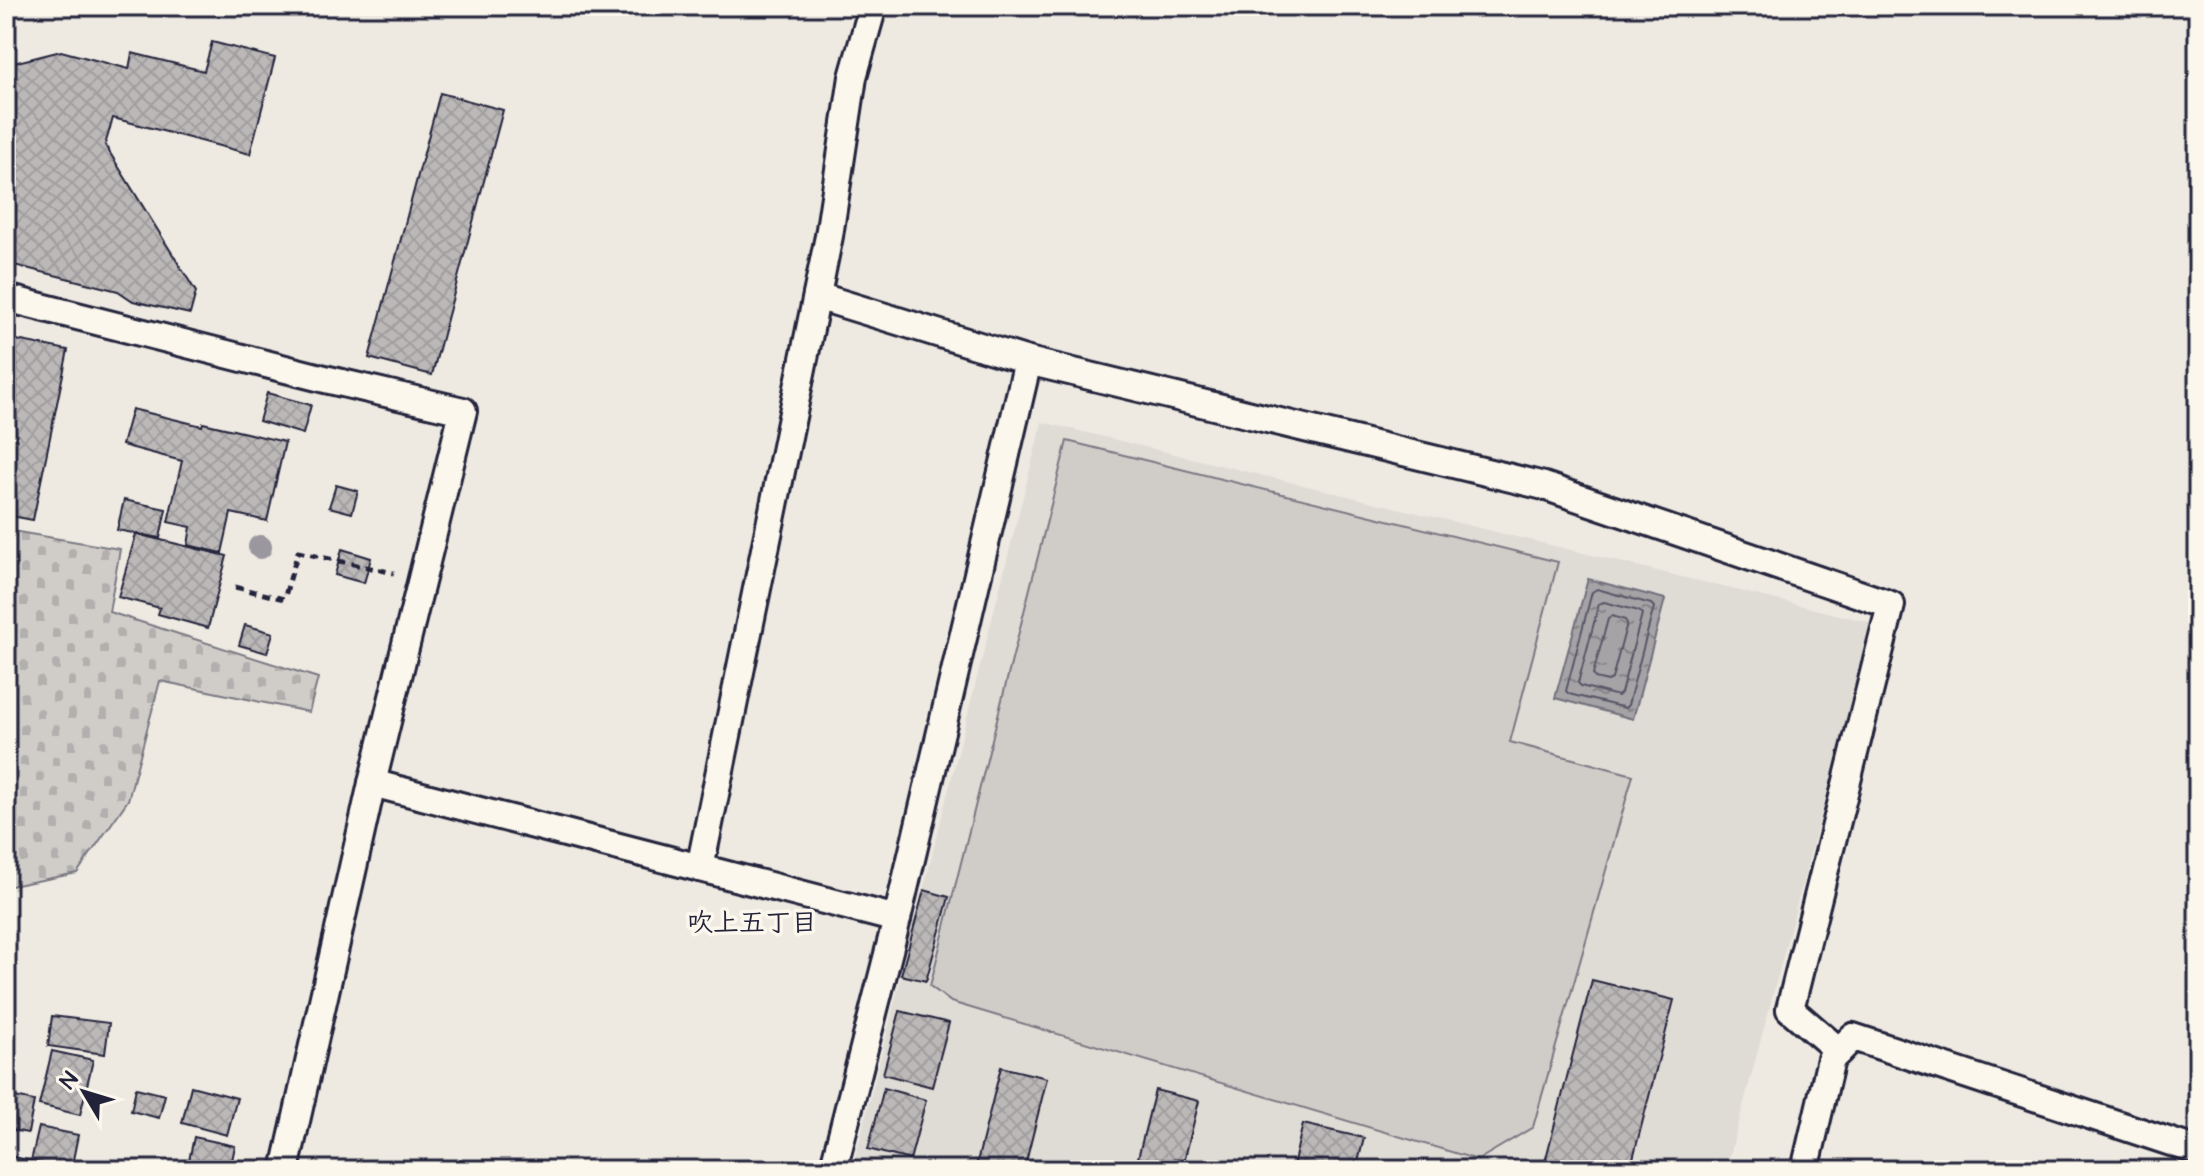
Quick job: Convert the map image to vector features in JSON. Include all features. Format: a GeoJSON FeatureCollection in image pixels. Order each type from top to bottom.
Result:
{"type":"FeatureCollection","features":[{"type":"Feature","properties":{"kind":"street"},"geometry":{"type":"LineString","coordinates":[[700,868],[829,236],[853,77],[873,6]]}},
{"type":"Feature","properties":{"kind":"street"},"geometry":{"type":"LineString","coordinates":[[817,296],[1028,361],[1544,486],[1891,605],[1790,1009],[1839,1051]]}},
{"type":"Feature","properties":{"kind":"street"},"geometry":{"type":"LineString","coordinates":[[6,298],[463,411],[372,783],[285,1170]]}},
{"type":"Feature","properties":{"kind":"street"},"geometry":{"type":"LineString","coordinates":[[833,1170],[897,919],[1028,361]]}},
{"type":"Feature","properties":{"kind":"street"},"geometry":{"type":"LineString","coordinates":[[372,783],[897,919]]}},
{"type":"Feature","properties":{"kind":"street"},"geometry":{"type":"LineString","coordinates":[[1805,1170],[1831,1059],[1853,1037],[2198,1151]]}},
{"type":"Feature","properties":{"kind":"path"},"geometry":{"type":"LineString","coordinates":[[235,587],[284,599],[298,552],[386,572]]}},
{"type":"Feature","properties":{"kind":"shaded area"},"geometry":{"type":"Polygon","coordinates":[[[1042,422],[1872,623],[1726,1170],[852,1170],[1042,422]]]}},
{"type":"Feature","properties":{"kind":"green space"},"geometry":{"type":"Polygon","coordinates":[[[1067,441],[1558,562],[1510,742],[1633,775],[1533,1127],[1478,1160],[951,1002],[930,986],[1067,441]]]}},
{"type":"Feature","properties":{"kind":"green space"},"geometry":{"type":"Polygon","coordinates":[[[6,530],[120,549],[109,612],[318,678],[309,712],[160,681],[128,800],[77,873],[6,887],[6,530]]]}},
{"type":"Feature","properties":{"kind":"water"},"geometry":{"type":"Polygon","coordinates":[[[1588,579],[1665,599],[1633,719],[1555,698],[1588,579]]]}},
{"type":"Feature","properties":{"kind":"building"},"geometry":{"type":"Polygon","coordinates":[[[212,42],[275,58],[250,154],[113,118],[105,145],[196,292],[190,314],[133,301],[118,291],[6,263],[6,87],[13,63],[61,51],[129,69],[132,53],[204,71],[212,42]]]}},
{"type":"Feature","properties":{"kind":"building"},"geometry":{"type":"Polygon","coordinates":[[[440,93],[503,110],[432,375],[369,358],[440,93]]]}},
{"type":"Feature","properties":{"kind":"building"},"geometry":{"type":"Polygon","coordinates":[[[6,338],[68,350],[33,520],[6,515],[6,338]]]}},
{"type":"Feature","properties":{"kind":"building"},"geometry":{"type":"Polygon","coordinates":[[[267,393],[311,405],[303,434],[259,421],[267,393]]]}},
{"type":"Feature","properties":{"kind":"building"},"geometry":{"type":"Polygon","coordinates":[[[132,409],[285,442],[267,521],[231,513],[222,553],[188,545],[191,527],[168,522],[182,461],[122,445],[132,409]]]}},
{"type":"Feature","properties":{"kind":"building"},"geometry":{"type":"Polygon","coordinates":[[[336,485],[358,491],[352,513],[329,507],[336,485]]]}},
{"type":"Feature","properties":{"kind":"building"},"geometry":{"type":"Polygon","coordinates":[[[124,500],[166,509],[160,538],[117,530],[124,500]]]}},
{"type":"Feature","properties":{"kind":"building"},"geometry":{"type":"Polygon","coordinates":[[[136,534],[227,556],[208,628],[158,614],[160,608],[118,597],[136,534]]]}},
{"type":"Feature","properties":{"kind":"building"},"geometry":{"type":"Polygon","coordinates":[[[342,549],[371,558],[364,583],[335,575],[342,549]]]}},
{"type":"Feature","properties":{"kind":"building"},"geometry":{"type":"Polygon","coordinates":[[[245,625],[273,633],[267,653],[239,645],[245,625]]]}},
{"type":"Feature","properties":{"kind":"building"},"geometry":{"type":"Polygon","coordinates":[[[924,890],[949,897],[926,981],[901,975],[924,890]]]}},
{"type":"Feature","properties":{"kind":"building"},"geometry":{"type":"Polygon","coordinates":[[[1592,980],[1674,1000],[1630,1170],[1543,1170],[1592,980]]]}},
{"type":"Feature","properties":{"kind":"building"},"geometry":{"type":"Polygon","coordinates":[[[900,1011],[949,1023],[932,1087],[883,1074],[900,1011]]]}},
{"type":"Feature","properties":{"kind":"building"},"geometry":{"type":"Polygon","coordinates":[[[52,1016],[109,1023],[105,1054],[48,1046],[52,1016]]]}},
{"type":"Feature","properties":{"kind":"building"},"geometry":{"type":"Polygon","coordinates":[[[52,1051],[93,1060],[80,1115],[39,1105],[52,1051]]]}},
{"type":"Feature","properties":{"kind":"building"},"geometry":{"type":"Polygon","coordinates":[[[1001,1067],[1047,1078],[1024,1170],[975,1170],[1001,1067]]]}},
{"type":"Feature","properties":{"kind":"building"},"geometry":{"type":"Polygon","coordinates":[[[191,1086],[237,1098],[227,1135],[182,1123],[191,1086]]]}},
{"type":"Feature","properties":{"kind":"building"},"geometry":{"type":"Polygon","coordinates":[[[136,1088],[165,1095],[159,1118],[131,1111],[136,1088]]]}},
{"type":"Feature","properties":{"kind":"building"},"geometry":{"type":"Polygon","coordinates":[[[884,1088],[926,1100],[910,1160],[868,1149],[884,1088]]]}},
{"type":"Feature","properties":{"kind":"building"},"geometry":{"type":"Polygon","coordinates":[[[1155,1090],[1199,1101],[1182,1170],[1135,1170],[1155,1090]]]}},
{"type":"Feature","properties":{"kind":"building"},"geometry":{"type":"Polygon","coordinates":[[[6,1095],[34,1101],[28,1133],[6,1129],[6,1095]]]}},
{"type":"Feature","properties":{"kind":"building"},"geometry":{"type":"Polygon","coordinates":[[[1303,1124],[1364,1138],[1356,1170],[1292,1170],[1303,1124]]]}},
{"type":"Feature","properties":{"kind":"building"},"geometry":{"type":"Polygon","coordinates":[[[39,1127],[78,1135],[71,1170],[31,1161],[39,1127]]]}},
{"type":"Feature","properties":{"kind":"building"},"geometry":{"type":"Polygon","coordinates":[[[194,1137],[235,1146],[230,1170],[187,1170],[194,1137]]]}},
{"type":"Feature","properties":{"kind":"building"},"geometry":{"type":"Polygon","coordinates":[[[6,1155],[31,1161],[61,1170],[6,1170],[6,1155]]]}},
{"type":"Feature","properties":{"kind":"district","name":"吹上五丁目"},"geometry":{"type":"Point","coordinates":[752,923]}}]}
